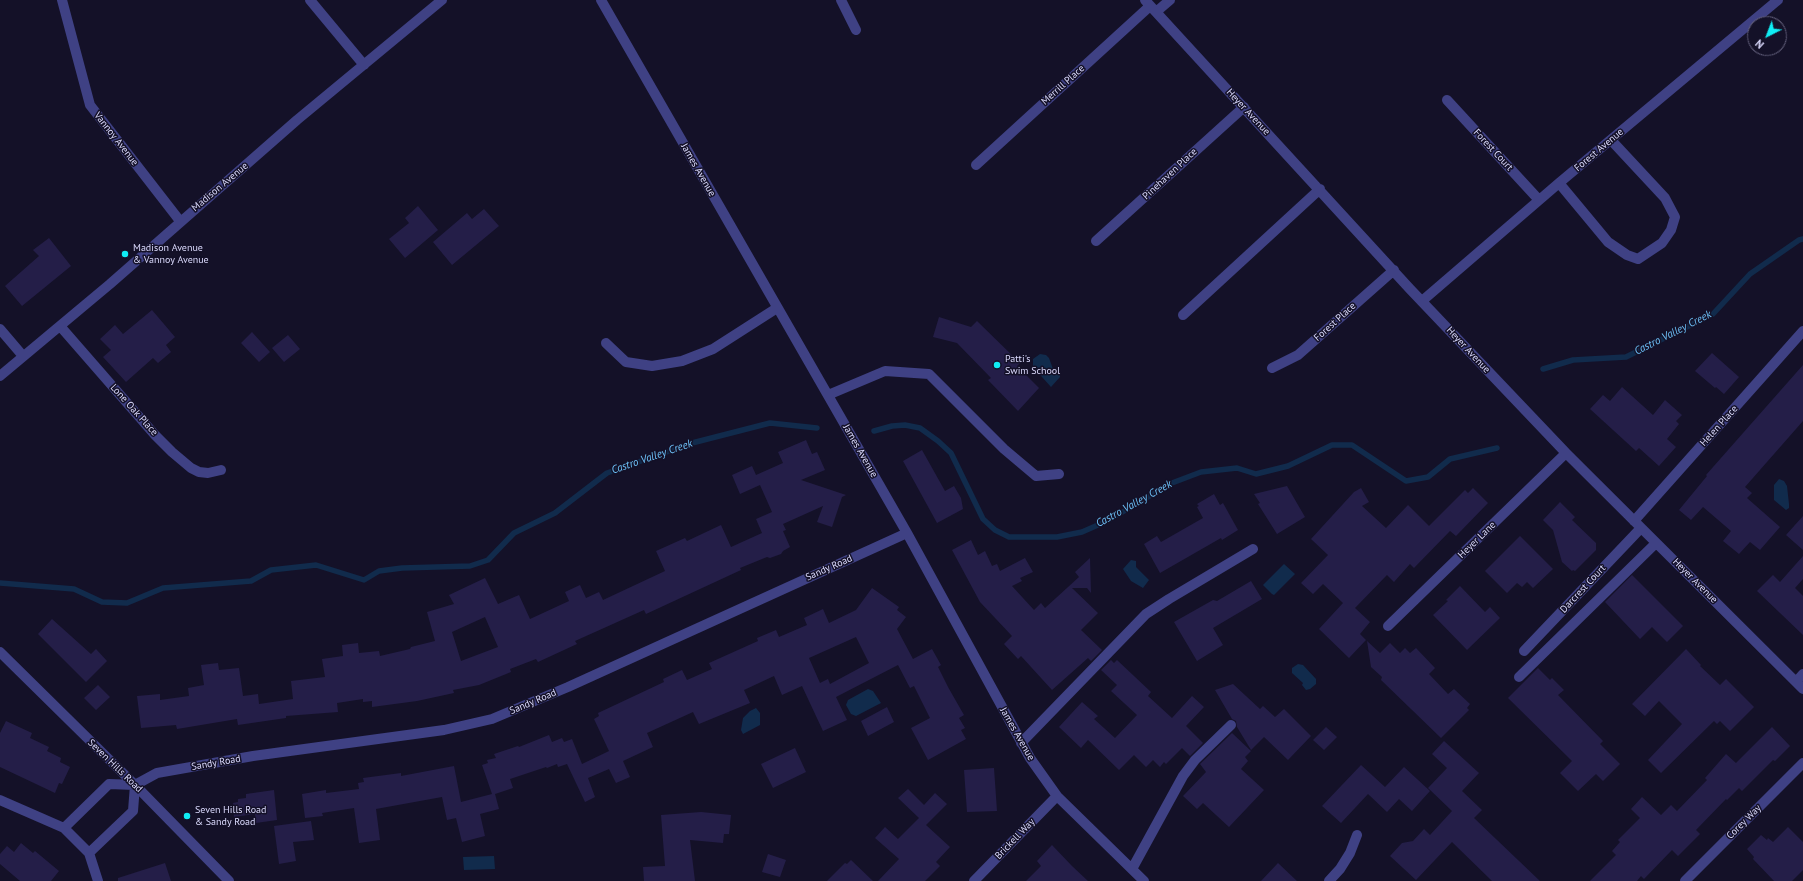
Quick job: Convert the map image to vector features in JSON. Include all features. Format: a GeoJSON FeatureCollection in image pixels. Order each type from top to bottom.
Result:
{"type":"FeatureCollection","features":[{"type":"Feature","properties":{"kind":"street","name":"Vannoy Avenue"},"geometry":{"type":"LineString","coordinates":[[62,0],[90,105],[180,221]]}},
{"type":"Feature","properties":{"kind":"street"},"geometry":{"type":"LineString","coordinates":[[310,0],[364,65]]}},
{"type":"Feature","properties":{"kind":"street","name":"Madison Avenue"},"geometry":{"type":"LineString","coordinates":[[0,376],[60,326],[180,221],[442,0]]}},
{"type":"Feature","properties":{"kind":"street","name":"James Avenue"},"geometry":{"type":"LineString","coordinates":[[601,0],[907,533],[1021,743],[1057,796],[1144,881]]}},
{"type":"Feature","properties":{"kind":"street"},"geometry":{"type":"LineString","coordinates":[[841,0],[856,30]]}},
{"type":"Feature","properties":{"kind":"street","name":"Merrill Place"},"geometry":{"type":"LineString","coordinates":[[976,165],[1151,6],[1170,0]]}},
{"type":"Feature","properties":{"kind":"street","name":"Forest Avenue"},"geometry":{"type":"LineString","coordinates":[[1422,301],[1559,183],[1778,0]]}},
{"type":"Feature","properties":{"kind":"street","name":"Heyer Avenue"},"geometry":{"type":"LineString","coordinates":[[1151,6],[1422,301],[1566,454],[1656,543],[1801,682]]}},
{"type":"Feature","properties":{"kind":"street","name":"Forest Court"},"geometry":{"type":"LineString","coordinates":[[1447,100],[1539,200]]}},
{"type":"Feature","properties":{"kind":"street","name":"Pinehaven Place"},"geometry":{"type":"LineString","coordinates":[[1096,241],[1244,107]]}},
{"type":"Feature","properties":{"kind":"street"},"geometry":{"type":"LineString","coordinates":[[1559,183],[1608,242],[1627,255],[1638,259],[1662,243],[1671,230],[1675,217],[1665,198],[1611,140]]}},
{"type":"Feature","properties":{"kind":"street"},"geometry":{"type":"LineString","coordinates":[[1183,315],[1320,189]]}},
{"type":"Feature","properties":{"kind":"street","name":"Forest Place"},"geometry":{"type":"LineString","coordinates":[[1272,368],[1298,355],[1394,270]]}},
{"type":"Feature","properties":{"kind":"street"},"geometry":{"type":"LineString","coordinates":[[606,343],[626,362],[652,366],[682,361],[713,349],[777,308]]}},
{"type":"Feature","properties":{"kind":"street","name":"Lone Oak Place"},"geometry":{"type":"LineString","coordinates":[[60,326],[155,435],[172,452],[191,468],[199,472],[208,473],[221,470]]}},
{"type":"Feature","properties":{"kind":"street"},"geometry":{"type":"LineString","coordinates":[[0,329],[23,356]]}},
{"type":"Feature","properties":{"kind":"street","name":"Helen Place"},"geometry":{"type":"LineString","coordinates":[[1638,525],[1803,331]]}},
{"type":"Feature","properties":{"kind":"street"},"geometry":{"type":"LineString","coordinates":[[828,395],[885,371],[929,374],[1004,449],[1036,476],[1059,474]]}},
{"type":"Feature","properties":{"kind":"street","name":"Heyer Lane"},"geometry":{"type":"LineString","coordinates":[[1388,626],[1566,454]]}},
{"type":"Feature","properties":{"kind":"street","name":"Darcrest Court"},"geometry":{"type":"LineString","coordinates":[[1524,651],[1638,525]]}},
{"type":"Feature","properties":{"kind":"street","name":"Sandy Road"},"geometry":{"type":"LineString","coordinates":[[134,785],[153,774],[172,770],[253,756],[444,730],[492,719],[568,687],[907,533]]}},
{"type":"Feature","properties":{"kind":"street"},"geometry":{"type":"LineString","coordinates":[[1519,677],[1656,543]]}},
{"type":"Feature","properties":{"kind":"street"},"geometry":{"type":"LineString","coordinates":[[1021,743],[1146,614],[1253,549]]}},
{"type":"Feature","properties":{"kind":"street","name":"Seven Hills Road"},"geometry":{"type":"LineString","coordinates":[[0,652],[229,881]]}},
{"type":"Feature","properties":{"kind":"street"},"geometry":{"type":"LineString","coordinates":[[1132,869],[1183,776],[1195,760],[1232,725]]}},
{"type":"Feature","properties":{"kind":"street","name":"Corey Way"},"geometry":{"type":"LineString","coordinates":[[1685,881],[1803,763]]}},
{"type":"Feature","properties":{"kind":"street"},"geometry":{"type":"LineString","coordinates":[[64,828],[108,784],[134,785],[133,811],[89,853]]}},
{"type":"Feature","properties":{"kind":"street","name":"Brickell Way"},"geometry":{"type":"LineString","coordinates":[[974,881],[1057,796]]}},
{"type":"Feature","properties":{"kind":"street"},"geometry":{"type":"LineString","coordinates":[[0,800],[64,828],[89,853],[98,881]]}},
{"type":"Feature","properties":{"kind":"street"},"geometry":{"type":"LineString","coordinates":[[1330,881],[1340,870],[1350,853],[1357,835]]}},
{"type":"Feature","properties":{"kind":"water"},"geometry":{"type":"Polygon","coordinates":[[[1040,354],[1046,355],[1049,358],[1053,369],[1060,375],[1051,387],[1033,367],[1033,359],[1040,354]]]}},
{"type":"Feature","properties":{"kind":"water"},"geometry":{"type":"Polygon","coordinates":[[[1779,479],[1784,481],[1787,486],[1789,508],[1786,510],[1774,500],[1774,485],[1779,479]]]}},
{"type":"Feature","properties":{"kind":"water"},"geometry":{"type":"Polygon","coordinates":[[[1131,560],[1136,561],[1136,567],[1149,580],[1143,588],[1131,581],[1123,569],[1131,560]]]}},
{"type":"Feature","properties":{"kind":"water"},"geometry":{"type":"Polygon","coordinates":[[[1284,564],[1295,574],[1274,595],[1263,585],[1284,564]]]}},
{"type":"Feature","properties":{"kind":"water"},"geometry":{"type":"Polygon","coordinates":[[[1298,664],[1303,665],[1316,679],[1316,684],[1310,689],[1306,690],[1302,685],[1303,683],[1292,673],[1292,668],[1298,664]]]}},
{"type":"Feature","properties":{"kind":"water"},"geometry":{"type":"Polygon","coordinates":[[[868,689],[873,691],[881,703],[856,716],[851,714],[846,705],[848,700],[868,689]]]}},
{"type":"Feature","properties":{"kind":"water"},"geometry":{"type":"Polygon","coordinates":[[[756,708],[760,713],[760,725],[743,734],[741,730],[743,718],[750,711],[756,708]]]}},
{"type":"Feature","properties":{"kind":"water"},"geometry":{"type":"Polygon","coordinates":[[[494,856],[495,869],[464,870],[463,857],[494,856]]]}},
{"type":"Feature","properties":{"kind":"building"},"geometry":{"type":"Polygon","coordinates":[[[418,206],[438,230],[405,258],[389,239],[409,223],[405,218],[418,206]]]}},
{"type":"Feature","properties":{"kind":"building"},"geometry":{"type":"Polygon","coordinates":[[[484,209],[499,226],[452,265],[433,242],[467,213],[472,219],[484,209]]]}},
{"type":"Feature","properties":{"kind":"building"},"geometry":{"type":"Polygon","coordinates":[[[49,238],[71,266],[22,306],[5,286],[39,256],[33,250],[49,238]]]}},
{"type":"Feature","properties":{"kind":"building"},"geometry":{"type":"Polygon","coordinates":[[[152,310],[175,337],[166,345],[171,352],[158,363],[153,358],[126,382],[103,357],[111,350],[100,339],[115,325],[123,334],[152,310]]]}},
{"type":"Feature","properties":{"kind":"building","name":"Patti's Swim School"},"geometry":{"type":"Polygon","coordinates":[[[939,317],[971,327],[977,321],[1020,363],[1017,366],[1039,388],[1018,411],[988,380],[991,378],[957,343],[933,337],[939,317]]]}},
{"type":"Feature","properties":{"kind":"building"},"geometry":{"type":"Polygon","coordinates":[[[252,332],[270,352],[259,362],[241,343],[252,332]]]}},
{"type":"Feature","properties":{"kind":"building"},"geometry":{"type":"Polygon","coordinates":[[[288,335],[300,349],[284,362],[272,348],[288,335]]]}},
{"type":"Feature","properties":{"kind":"building"},"geometry":{"type":"Polygon","coordinates":[[[1712,353],[1739,377],[1724,394],[1695,371],[1712,353]]]}},
{"type":"Feature","properties":{"kind":"building"},"geometry":{"type":"Polygon","coordinates":[[[1803,365],[1803,421],[1745,487],[1752,493],[1747,498],[1780,527],[1760,550],[1750,542],[1739,554],[1723,541],[1731,531],[1703,507],[1691,520],[1679,510],[1707,476],[1706,475],[1803,365]]]}},
{"type":"Feature","properties":{"kind":"building"},"geometry":{"type":"Polygon","coordinates":[[[1622,387],[1653,415],[1665,400],[1682,415],[1676,421],[1679,424],[1667,439],[1676,447],[1659,466],[1639,448],[1636,451],[1590,409],[1603,395],[1610,401],[1622,387]]]}},
{"type":"Feature","properties":{"kind":"building"},"geometry":{"type":"Polygon","coordinates":[[[806,440],[812,454],[817,452],[825,470],[801,480],[846,495],[842,497],[832,527],[817,522],[823,506],[783,524],[786,530],[783,531],[790,547],[781,554],[770,558],[767,557],[740,568],[741,570],[646,614],[644,610],[575,641],[577,644],[538,662],[536,659],[510,669],[511,672],[479,685],[453,690],[454,693],[417,701],[372,707],[372,701],[363,702],[363,699],[337,703],[338,712],[286,716],[286,718],[238,725],[237,719],[177,729],[176,725],[141,728],[137,696],[160,694],[160,700],[189,696],[188,688],[204,685],[201,665],[218,663],[219,670],[239,668],[243,696],[258,694],[259,704],[293,699],[291,681],[325,677],[322,659],[343,656],[342,645],[358,643],[359,653],[379,651],[380,656],[435,641],[427,612],[454,604],[449,595],[485,578],[498,604],[519,595],[530,619],[569,601],[565,592],[580,585],[586,598],[599,592],[603,600],[665,571],[656,551],[685,538],[687,541],[721,525],[731,547],[762,533],[756,519],[772,512],[760,485],[740,494],[732,475],[752,466],[756,475],[783,463],[778,452],[806,440]],[[485,617],[452,632],[461,661],[498,647],[485,617]]]}},
{"type":"Feature","properties":{"kind":"building"},"geometry":{"type":"Polygon","coordinates":[[[922,450],[945,491],[954,486],[961,498],[963,509],[937,523],[903,461],[922,450]]]}},
{"type":"Feature","properties":{"kind":"building"},"geometry":{"type":"Polygon","coordinates":[[[1287,486],[1305,517],[1277,534],[1258,504],[1260,503],[1254,494],[1287,486]]]}},
{"type":"Feature","properties":{"kind":"building"},"geometry":{"type":"Polygon","coordinates":[[[1361,488],[1369,502],[1362,506],[1386,528],[1408,505],[1429,526],[1465,490],[1468,493],[1473,488],[1488,503],[1456,536],[1450,531],[1414,568],[1410,564],[1394,582],[1387,575],[1355,608],[1370,622],[1360,634],[1366,640],[1349,658],[1319,629],[1343,603],[1323,584],[1313,594],[1301,583],[1328,555],[1311,539],[1354,492],[1361,488]]]}},
{"type":"Feature","properties":{"kind":"building"},"geometry":{"type":"Polygon","coordinates":[[[1214,494],[1220,505],[1223,503],[1238,530],[1222,540],[1221,538],[1160,573],[1144,544],[1157,536],[1161,542],[1203,518],[1197,504],[1214,494]]]}},
{"type":"Feature","properties":{"kind":"building"},"geometry":{"type":"Polygon","coordinates":[[[1560,502],[1575,517],[1572,520],[1596,543],[1596,550],[1575,571],[1572,571],[1562,562],[1553,530],[1543,520],[1560,502]]]}},
{"type":"Feature","properties":{"kind":"building"},"geometry":{"type":"Polygon","coordinates":[[[1803,516],[1803,550],[1786,535],[1803,516]]]}},
{"type":"Feature","properties":{"kind":"building"},"geometry":{"type":"Polygon","coordinates":[[[1520,536],[1553,569],[1533,588],[1527,582],[1522,587],[1517,583],[1507,593],[1485,571],[1520,536]]]}},
{"type":"Feature","properties":{"kind":"building"},"geometry":{"type":"Polygon","coordinates":[[[971,540],[978,555],[985,551],[992,566],[997,564],[1000,571],[1025,558],[1033,572],[1020,578],[1022,581],[1012,586],[1034,610],[1041,603],[1045,608],[1079,577],[1075,572],[1090,558],[1091,593],[1087,588],[1072,588],[1098,613],[1081,630],[1102,650],[1091,661],[1088,658],[1052,690],[1021,656],[1018,659],[1004,644],[1012,636],[980,602],[952,550],[971,540]]]}},
{"type":"Feature","properties":{"kind":"building"},"geometry":{"type":"Polygon","coordinates":[[[1803,556],[1803,579],[1795,588],[1803,596],[1803,635],[1757,591],[1773,575],[1780,582],[1803,556]]]}},
{"type":"Feature","properties":{"kind":"building"},"geometry":{"type":"Polygon","coordinates":[[[1632,575],[1683,626],[1667,642],[1652,627],[1640,639],[1605,602],[1632,575]]]}},
{"type":"Feature","properties":{"kind":"building"},"geometry":{"type":"Polygon","coordinates":[[[1251,581],[1262,599],[1213,628],[1223,645],[1197,661],[1174,622],[1213,600],[1217,601],[1251,581]]]}},
{"type":"Feature","properties":{"kind":"building"},"geometry":{"type":"Polygon","coordinates":[[[1460,586],[1485,612],[1490,607],[1500,618],[1467,650],[1433,615],[1448,601],[1446,600],[1460,586]]]}},
{"type":"Feature","properties":{"kind":"building"},"geometry":{"type":"Polygon","coordinates":[[[872,588],[899,607],[897,610],[906,617],[897,629],[913,659],[932,649],[941,665],[938,667],[964,715],[959,718],[965,728],[961,730],[966,739],[928,760],[911,728],[930,718],[914,686],[910,688],[898,665],[836,697],[847,720],[823,731],[802,686],[782,695],[774,676],[744,690],[750,703],[699,724],[693,712],[647,733],[653,747],[623,761],[630,777],[616,783],[609,769],[588,778],[595,797],[585,802],[567,764],[558,767],[557,764],[510,779],[513,788],[495,794],[499,809],[480,814],[485,836],[462,842],[456,818],[447,820],[442,797],[376,809],[380,840],[359,843],[354,808],[322,813],[323,816],[305,818],[302,794],[326,790],[326,793],[359,789],[358,783],[364,782],[363,778],[401,773],[401,776],[454,766],[461,802],[492,794],[482,765],[488,763],[487,760],[496,758],[494,754],[518,746],[519,747],[549,735],[552,742],[562,738],[564,742],[572,739],[582,764],[609,751],[594,719],[599,716],[598,713],[664,682],[663,679],[682,670],[687,680],[712,669],[709,663],[758,641],[757,638],[776,630],[779,637],[807,625],[804,618],[823,609],[829,623],[856,610],[872,588]],[[856,637],[809,658],[820,683],[828,679],[830,684],[869,663],[856,637]]]}},
{"type":"Feature","properties":{"kind":"building"},"geometry":{"type":"Polygon","coordinates":[[[52,619],[91,654],[96,649],[107,661],[86,682],[38,634],[52,619]]]}},
{"type":"Feature","properties":{"kind":"building"},"geometry":{"type":"Polygon","coordinates":[[[1367,641],[1380,653],[1390,643],[1400,653],[1405,648],[1410,653],[1416,648],[1435,668],[1429,674],[1448,694],[1454,689],[1470,704],[1467,708],[1469,710],[1441,738],[1381,680],[1382,677],[1371,667],[1367,641]]]}},
{"type":"Feature","properties":{"kind":"building"},"geometry":{"type":"Polygon","coordinates":[[[1686,649],[1701,665],[1700,666],[1720,685],[1726,679],[1754,707],[1730,731],[1720,721],[1717,724],[1714,721],[1661,773],[1648,760],[1682,724],[1659,701],[1645,716],[1632,704],[1686,649]]]}},
{"type":"Feature","properties":{"kind":"building"},"geometry":{"type":"Polygon","coordinates":[[[1111,660],[1114,663],[1117,660],[1151,692],[1148,696],[1172,718],[1192,696],[1204,707],[1186,726],[1203,743],[1190,756],[1182,748],[1166,764],[1164,762],[1160,767],[1153,760],[1146,767],[1134,755],[1119,770],[1088,740],[1081,748],[1059,727],[1082,702],[1098,716],[1094,719],[1115,738],[1137,715],[1111,691],[1117,685],[1101,670],[1111,660]]]}},
{"type":"Feature","properties":{"kind":"building"},"geometry":{"type":"Polygon","coordinates":[[[1538,668],[1550,680],[1552,678],[1564,690],[1558,695],[1603,741],[1600,744],[1620,764],[1603,781],[1596,774],[1578,791],[1560,773],[1572,761],[1508,698],[1538,668]]]}},
{"type":"Feature","properties":{"kind":"building"},"geometry":{"type":"Polygon","coordinates":[[[1233,684],[1260,709],[1263,706],[1275,717],[1284,709],[1311,736],[1288,760],[1264,737],[1251,750],[1237,727],[1236,721],[1232,719],[1215,690],[1233,684]]]}},
{"type":"Feature","properties":{"kind":"building"},"geometry":{"type":"Polygon","coordinates":[[[98,685],[110,697],[96,710],[84,698],[98,685]]]}},
{"type":"Feature","properties":{"kind":"building"},"geometry":{"type":"Polygon","coordinates":[[[887,707],[894,722],[868,736],[861,721],[887,707]]]}},
{"type":"Feature","properties":{"kind":"building"},"geometry":{"type":"Polygon","coordinates":[[[6,721],[32,733],[30,738],[49,747],[47,751],[61,758],[60,762],[70,767],[62,784],[59,783],[55,793],[0,767],[0,733],[6,721]]]}},
{"type":"Feature","properties":{"kind":"building"},"geometry":{"type":"Polygon","coordinates":[[[1326,727],[1337,737],[1324,750],[1313,740],[1326,727]]]}},
{"type":"Feature","properties":{"kind":"building"},"geometry":{"type":"Polygon","coordinates":[[[1772,727],[1790,746],[1775,761],[1773,760],[1742,791],[1739,788],[1727,800],[1726,799],[1696,830],[1700,834],[1678,856],[1672,850],[1644,879],[1641,876],[1637,881],[1590,881],[1616,855],[1612,851],[1620,842],[1618,840],[1640,818],[1631,809],[1642,797],[1661,815],[1671,805],[1677,811],[1707,780],[1705,778],[1726,754],[1736,763],[1772,727]]]}},
{"type":"Feature","properties":{"kind":"building"},"geometry":{"type":"Polygon","coordinates":[[[1232,733],[1251,751],[1245,757],[1248,761],[1241,769],[1264,790],[1229,827],[1203,803],[1197,809],[1183,796],[1206,772],[1200,764],[1232,733]]]}},
{"type":"Feature","properties":{"kind":"building"},"geometry":{"type":"Polygon","coordinates":[[[1444,741],[1479,773],[1462,791],[1482,810],[1474,818],[1540,881],[1492,881],[1452,842],[1416,880],[1390,856],[1402,843],[1413,841],[1424,829],[1430,835],[1452,811],[1428,788],[1447,768],[1432,754],[1444,741]]]}},
{"type":"Feature","properties":{"kind":"building"},"geometry":{"type":"Polygon","coordinates":[[[795,748],[806,772],[773,788],[761,764],[795,748]]]}},
{"type":"Feature","properties":{"kind":"building"},"geometry":{"type":"Polygon","coordinates":[[[1361,765],[1385,787],[1404,767],[1430,791],[1412,811],[1399,799],[1387,812],[1368,794],[1341,823],[1322,806],[1361,765]]]}},
{"type":"Feature","properties":{"kind":"building"},"geometry":{"type":"Polygon","coordinates":[[[994,768],[997,811],[967,812],[964,770],[994,768]]]}},
{"type":"Feature","properties":{"kind":"building"},"geometry":{"type":"Polygon","coordinates":[[[908,789],[924,805],[935,793],[947,804],[926,825],[950,847],[936,862],[940,866],[925,881],[878,881],[899,859],[875,838],[885,827],[898,839],[919,818],[898,798],[908,789]]]}},
{"type":"Feature","properties":{"kind":"building"},"geometry":{"type":"Polygon","coordinates":[[[274,790],[277,820],[256,823],[255,814],[234,817],[233,803],[238,802],[238,799],[246,798],[246,794],[274,790]]]}},
{"type":"Feature","properties":{"kind":"building"},"geometry":{"type":"Polygon","coordinates":[[[701,812],[731,815],[729,834],[724,834],[723,843],[690,840],[695,881],[644,881],[643,867],[665,866],[661,815],[701,812]]]}},
{"type":"Feature","properties":{"kind":"building"},"geometry":{"type":"Polygon","coordinates":[[[311,821],[314,840],[293,842],[296,861],[279,864],[274,826],[311,821]]]}},
{"type":"Feature","properties":{"kind":"building"},"geometry":{"type":"Polygon","coordinates":[[[1788,827],[1803,842],[1803,870],[1792,881],[1774,881],[1753,859],[1754,857],[1747,849],[1761,835],[1767,840],[1768,838],[1773,842],[1788,827]]]}},
{"type":"Feature","properties":{"kind":"building"},"geometry":{"type":"Polygon","coordinates":[[[21,843],[33,853],[35,851],[59,871],[51,881],[20,881],[0,864],[0,854],[7,846],[14,852],[21,843]]]}},
{"type":"Feature","properties":{"kind":"building"},"geometry":{"type":"Polygon","coordinates":[[[1052,845],[1088,881],[1026,881],[1041,866],[1037,861],[1052,845]]]}},
{"type":"Feature","properties":{"kind":"building"},"geometry":{"type":"Polygon","coordinates":[[[768,854],[786,860],[780,877],[762,872],[768,854]]]}},
{"type":"Feature","properties":{"kind":"building"},"geometry":{"type":"Polygon","coordinates":[[[851,860],[873,881],[827,881],[845,863],[847,864],[851,860]]]}},
{"type":"Feature","properties":{"kind":"building"},"geometry":{"type":"Polygon","coordinates":[[[165,863],[171,881],[118,881],[118,878],[165,863]]]}},
{"type":"Feature","properties":{"kind":"building"},"geometry":{"type":"Polygon","coordinates":[[[1278,863],[1297,881],[1261,881],[1278,863]]]}},
{"type":"Feature","properties":{"kind":"waterway","name":"Castro Valley Creek"},"geometry":{"type":"LineString","coordinates":[[1543,369],[1573,360],[1626,357],[1713,314],[1750,274],[1799,240],[1803,239]]}},
{"type":"Feature","properties":{"kind":"waterway","name":"Castro Valley Creek"},"geometry":{"type":"LineString","coordinates":[[0,583],[74,589],[102,602],[127,603],[163,588],[251,581],[271,570],[316,565],[364,580],[379,571],[402,568],[470,566],[488,560],[514,533],[555,513],[607,473],[692,443],[770,423],[817,428]]}},
{"type":"Feature","properties":{"kind":"waterway","name":"Castro Valley Creek"},"geometry":{"type":"LineString","coordinates":[[874,431],[892,426],[905,425],[920,428],[938,441],[951,453],[983,519],[995,530],[1009,537],[1057,537],[1082,532],[1107,521],[1172,483],[1201,472],[1237,468],[1256,474],[1288,466],[1332,445],[1352,445],[1406,481],[1428,477],[1450,459],[1497,448]]}},
{"type":"Feature","properties":{"kind":"place","name":"Madison Avenue & Vannoy Avenue"},"geometry":{"type":"Point","coordinates":[125,254]}},
{"type":"Feature","properties":{"kind":"place","name":"Patti's Swim School"},"geometry":{"type":"Point","coordinates":[997,365]}},
{"type":"Feature","properties":{"kind":"place","name":"Seven Hills Road & Sandy Road"},"geometry":{"type":"Point","coordinates":[187,816]}}]}
